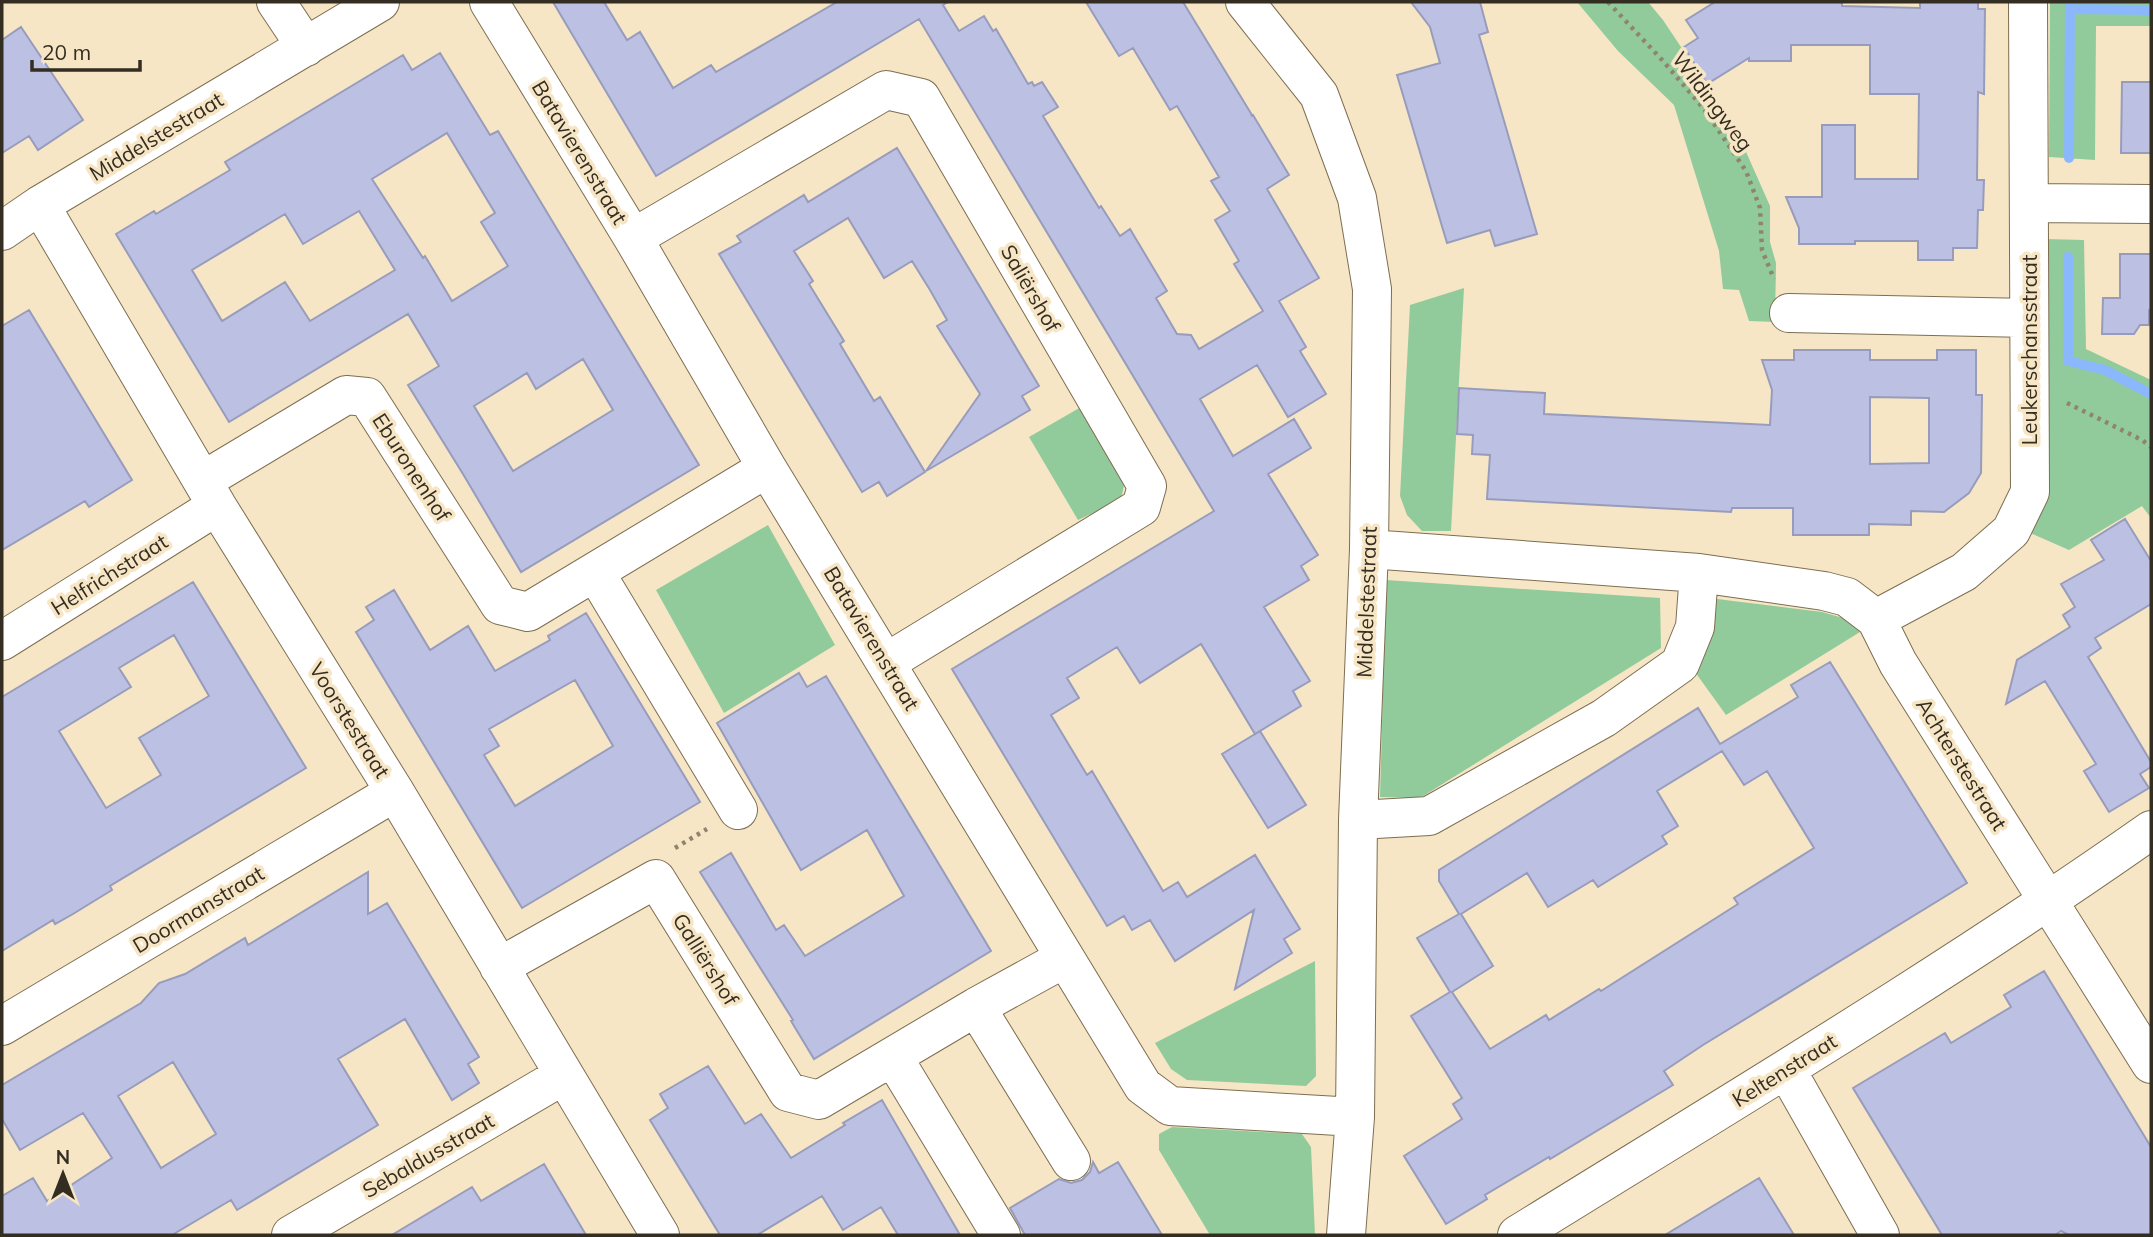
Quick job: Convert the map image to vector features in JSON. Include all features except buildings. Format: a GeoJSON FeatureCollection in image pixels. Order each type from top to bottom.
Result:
{"type":"FeatureCollection","features":[{"type":"Feature","properties":{"kind":"street"},"geometry":{"type":"LineString","coordinates":[[276,2],[306,47]]}},
{"type":"Feature","properties":{"kind":"street","name":"Middelstestraat"},"geometry":{"type":"LineString","coordinates":[[2,231],[40,205],[380,2]]}},
{"type":"Feature","properties":{"kind":"street","name":"Batavierenstraat"},"geometry":{"type":"LineString","coordinates":[[489,2],[1143,1086],[1171,1106],[1355,1117]]}},
{"type":"Feature","properties":{"kind":"street","name":"Middelstestraat"},"geometry":{"type":"LineString","coordinates":[[1245,2],[1319,95],[1357,198],[1372,289],[1369,549],[1358,820],[1355,1117],[1346,1235]]}},
{"type":"Feature","properties":{"kind":"street","name":"Leukerschansstraat"},"geometry":{"type":"LineString","coordinates":[[1876,620],[1964,572],[2011,531],[2030,492],[2028,2]]}},
{"type":"Feature","properties":{"kind":"street","name":"Saliërshof"},"geometry":{"type":"LineString","coordinates":[[633,238],[886,90],[921,98],[1147,486],[1140,507],[887,662]]}},
{"type":"Feature","properties":{"kind":"street"},"geometry":{"type":"LineString","coordinates":[[2029,203],[2151,204]]}},
{"type":"Feature","properties":{"kind":"street","name":"Voorstestraat"},"geometry":{"type":"LineString","coordinates":[[40,205],[210,493],[395,792],[660,1235]]}},
{"type":"Feature","properties":{"kind":"street"},"geometry":{"type":"LineString","coordinates":[[1789,313],[2029,318]]}},
{"type":"Feature","properties":{"kind":"street","name":"Eburonenhof"},"geometry":{"type":"LineString","coordinates":[[210,493],[346,395],[367,397],[500,605],[528,612],[768,468]]}},
{"type":"Feature","properties":{"kind":"street","name":"Helfrichstraat"},"geometry":{"type":"LineString","coordinates":[[2,641],[210,493]]}},
{"type":"Feature","properties":{"kind":"street","name":"Achterstestraat"},"geometry":{"type":"LineString","coordinates":[[1369,549],[1699,573],[1824,591],[1847,597],[1876,620],[1898,663],[2151,1064]]}},
{"type":"Feature","properties":{"kind":"street"},"geometry":{"type":"LineString","coordinates":[[595,572],[738,810]]}},
{"type":"Feature","properties":{"kind":"street"},"geometry":{"type":"LineString","coordinates":[[1358,820],[1429,816],[1604,718],[1680,664],[1695,627],[1699,573]]}},
{"type":"Feature","properties":{"kind":"street","name":"Doormanstraat"},"geometry":{"type":"LineString","coordinates":[[2,1026],[395,792]]}},
{"type":"Feature","properties":{"kind":"street","name":"Keltenstraat"},"geometry":{"type":"LineString","coordinates":[[1517,1235],[1786,1069],[2049,901],[2151,830]]}},
{"type":"Feature","properties":{"kind":"street"},"geometry":{"type":"LineString","coordinates":[[499,967],[656,879]]}},
{"type":"Feature","properties":{"kind":"street","name":"Galliërshof"},"geometry":{"type":"LineString","coordinates":[[656,879],[788,1092],[820,1100],[976,1007],[1065,958]]}},
{"type":"Feature","properties":{"kind":"street"},"geometry":{"type":"LineString","coordinates":[[976,1007],[1072,1161]]}},
{"type":"Feature","properties":{"kind":"street"},"geometry":{"type":"LineString","coordinates":[[893,1057],[1001,1235]]}},
{"type":"Feature","properties":{"kind":"street"},"geometry":{"type":"LineString","coordinates":[[1786,1069],[1880,1235]]}},
{"type":"Feature","properties":{"kind":"street","name":"Sebaldusstraat"},"geometry":{"type":"LineString","coordinates":[[291,1235],[564,1075]]}},
{"type":"Feature","properties":{"kind":"path","name":"Wildingweg"},"geometry":{"type":"LineString","coordinates":[[1608,2],[1704,109],[1746,171],[1760,208],[1762,250],[1789,313]]}},
{"type":"Feature","properties":{"kind":"path"},"geometry":{"type":"LineString","coordinates":[[2028,384],[2142,440],[2151,447]]}},
{"type":"Feature","properties":{"kind":"path"},"geometry":{"type":"LineString","coordinates":[[656,879],[660,857],[738,810]]}},
{"type":"Feature","properties":{"kind":"green space"},"geometry":{"type":"Polygon","coordinates":[[[1577,2],[1648,2],[1727,116],[1770,206],[1770,242],[1776,263],[1775,322],[1749,321],[1739,290],[1723,289],[1719,251],[1674,105],[1618,51],[1577,2]]]}},
{"type":"Feature","properties":{"kind":"green space"},"geometry":{"type":"Polygon","coordinates":[[[2050,2],[2151,2],[2151,26],[2096,26],[2095,160],[2049,157],[2050,2]]]}},
{"type":"Feature","properties":{"kind":"green space"},"geometry":{"type":"Polygon","coordinates":[[[2046,239],[2084,240],[2086,349],[2151,380],[2151,518],[2142,506],[2069,550],[2028,532],[2046,239]]]}},
{"type":"Feature","properties":{"kind":"green space"},"geometry":{"type":"Polygon","coordinates":[[[1464,288],[1451,531],[1422,531],[1407,515],[1400,496],[1410,305],[1464,288]]]}},
{"type":"Feature","properties":{"kind":"green space"},"geometry":{"type":"Polygon","coordinates":[[[1081,407],[1125,480],[1121,500],[1078,520],[1029,437],[1081,407]]]}},
{"type":"Feature","properties":{"kind":"green space"},"geometry":{"type":"Polygon","coordinates":[[[768,525],[835,645],[724,713],[656,590],[768,525]]]}},
{"type":"Feature","properties":{"kind":"green space"},"geometry":{"type":"Polygon","coordinates":[[[1386,580],[1660,598],[1661,648],[1420,798],[1380,797],[1386,580]]]}},
{"type":"Feature","properties":{"kind":"green space"},"geometry":{"type":"Polygon","coordinates":[[[1709,598],[1822,612],[1850,620],[1860,632],[1726,715],[1695,672],[1709,598]]]}},
{"type":"Feature","properties":{"kind":"green space"},"geometry":{"type":"Polygon","coordinates":[[[1315,961],[1316,1076],[1306,1086],[1187,1080],[1171,1069],[1155,1043],[1315,961]]]}},
{"type":"Feature","properties":{"kind":"green space"},"geometry":{"type":"Polygon","coordinates":[[[1172,1127],[1302,1134],[1311,1147],[1315,1235],[1210,1235],[1159,1150],[1159,1134],[1172,1127]]]}},
{"type":"Feature","properties":{"kind":"waterway"},"geometry":{"type":"LineString","coordinates":[[2069,158],[2070,2]]}},
{"type":"Feature","properties":{"kind":"waterway"},"geometry":{"type":"LineString","coordinates":[[2070,9],[2151,10]]}},
{"type":"Feature","properties":{"kind":"waterway"},"geometry":{"type":"LineString","coordinates":[[2068,257],[2068,361],[2105,370],[2151,394]]}}]}
